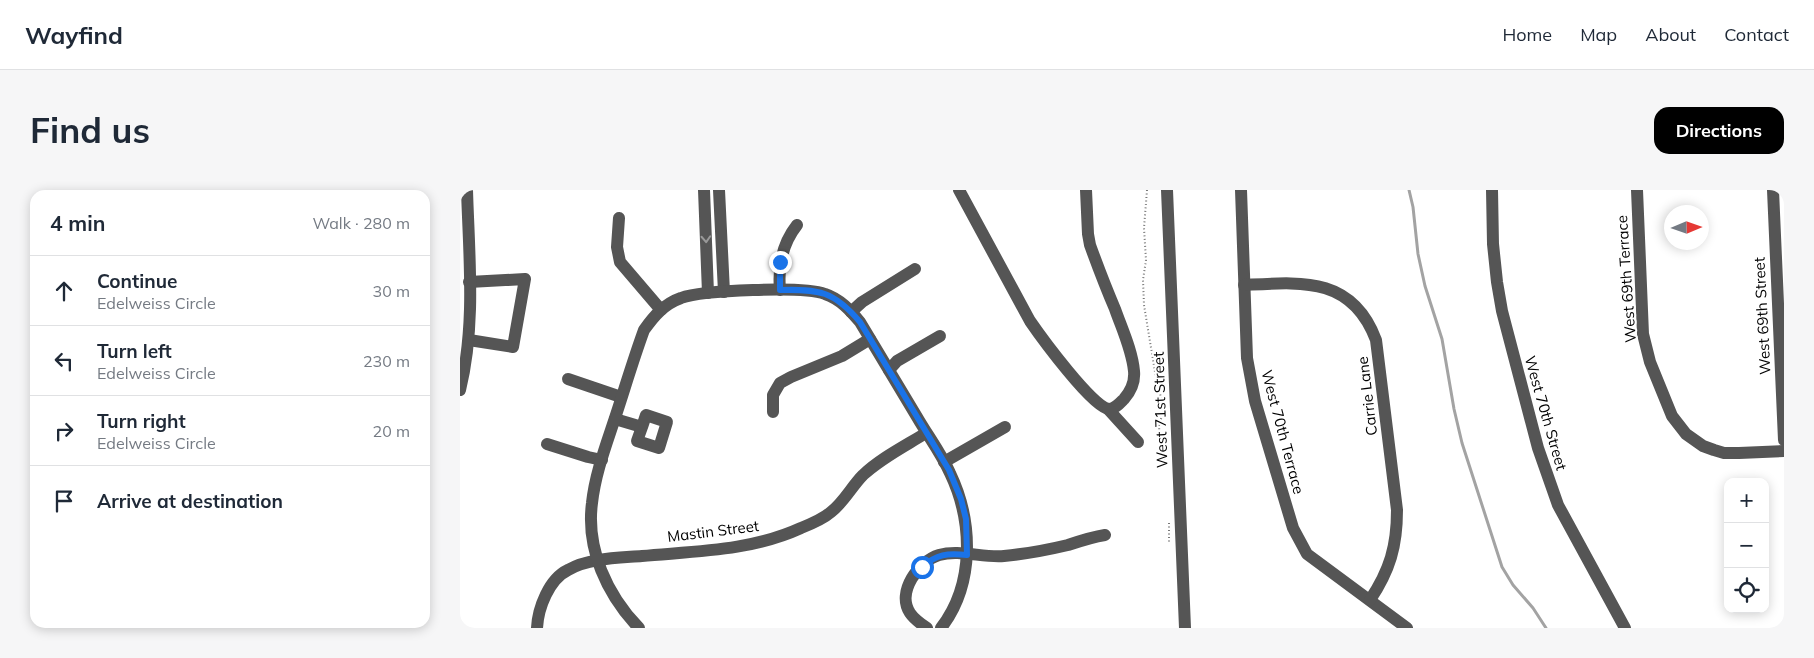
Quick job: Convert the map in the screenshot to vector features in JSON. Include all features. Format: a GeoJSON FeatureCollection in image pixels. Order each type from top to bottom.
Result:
{"type":"FeatureCollection","features":[{"type":"Feature","properties":{"kind":"street"},"geometry":{"type":"LineString","coordinates":[[460,390],[466,366],[470,323],[466,289],[467,190]]}},
{"type":"Feature","properties":{"kind":"street"},"geometry":{"type":"LineString","coordinates":[[704,190],[708,293]]}},
{"type":"Feature","properties":{"kind":"street"},"geometry":{"type":"LineString","coordinates":[[719,190],[724,292]]}},
{"type":"Feature","properties":{"kind":"street"},"geometry":{"type":"LineString","coordinates":[[959,190],[1030,322],[1082,387],[1101,406],[1108,409],[1138,442]]}},
{"type":"Feature","properties":{"kind":"street"},"geometry":{"type":"LineString","coordinates":[[1086,190],[1090,245],[1122,327],[1133,362],[1132,386],[1125,398],[1115,408],[1108,409]]}},
{"type":"Feature","properties":{"kind":"street","name":"West 71st Street"},"geometry":{"type":"LineString","coordinates":[[1167,190],[1185,628]]}},
{"type":"Feature","properties":{"kind":"street","name":"West 70th Terrace"},"geometry":{"type":"LineString","coordinates":[[1241,190],[1247,358],[1255,401],[1293,528],[1307,554],[1407,628]]}},
{"type":"Feature","properties":{"kind":"street","name":"West 70th Street"},"geometry":{"type":"LineString","coordinates":[[1492,190],[1494,254],[1502,311],[1538,448],[1558,505],[1625,628]]}},
{"type":"Feature","properties":{"kind":"street","name":"West 69th Terrace"},"geometry":{"type":"LineString","coordinates":[[1637,190],[1643,334],[1650,362],[1672,416],[1686,434],[1703,446],[1714,450],[1724,453],[1784,452]]}},
{"type":"Feature","properties":{"kind":"street","name":"West 69th Street"},"geometry":{"type":"LineString","coordinates":[[1773,190],[1784,440]]}},
{"type":"Feature","properties":{"kind":"street"},"geometry":{"type":"LineString","coordinates":[[619,218],[617,247],[620,262],[661,310]]}},
{"type":"Feature","properties":{"kind":"street"},"geometry":{"type":"LineString","coordinates":[[780,290],[780,262],[792,232],[797,225]]}},
{"type":"Feature","properties":{"kind":"street"},"geometry":{"type":"LineString","coordinates":[[851,312],[862,302],[915,269]]}},
{"type":"Feature","properties":{"kind":"street"},"geometry":{"type":"LineString","coordinates":[[466,289],[525,279],[513,347],[468,340]]}},
{"type":"Feature","properties":{"kind":"street","name":"Carrie Lane"},"geometry":{"type":"LineString","coordinates":[[1244,285],[1306,283],[1330,289],[1348,298],[1356,305],[1369,322],[1373,331],[1380,368],[1397,510],[1397,526],[1395,546],[1389,567],[1370,600]]}},
{"type":"Feature","properties":{"kind":"street"},"geometry":{"type":"LineString","coordinates":[[639,628],[614,596],[602,574],[592,534],[592,505],[602,460],[644,330],[653,317],[667,304],[682,297],[708,293],[780,290],[818,291],[841,302],[851,312],[870,339],[944,462],[961,499],[966,519],[967,555],[959,594],[941,628]]}},
{"type":"Feature","properties":{"kind":"street"},"geometry":{"type":"LineString","coordinates":[[889,370],[898,362],[940,336]]}},
{"type":"Feature","properties":{"kind":"street"},"geometry":{"type":"LineString","coordinates":[[773,412],[773,394],[780,383],[842,356],[870,339]]}},
{"type":"Feature","properties":{"kind":"street"},"geometry":{"type":"LineString","coordinates":[[568,379],[622,398]]}},
{"type":"Feature","properties":{"kind":"street"},"geometry":{"type":"LineString","coordinates":[[615,419],[642,427]]}},
{"type":"Feature","properties":{"kind":"street"},"geometry":{"type":"LineString","coordinates":[[944,462],[1005,427]]}},
{"type":"Feature","properties":{"kind":"street","name":"Mastin Street"},"geometry":{"type":"LineString","coordinates":[[538,628],[538,620],[546,595],[554,581],[566,570],[598,561],[734,548],[772,540],[825,517],[833,511],[863,476],[878,463],[926,433]]}},
{"type":"Feature","properties":{"kind":"street"},"geometry":{"type":"LineString","coordinates":[[546,444],[602,460]]}},
{"type":"Feature","properties":{"kind":"street"},"geometry":{"type":"LineString","coordinates":[[927,628],[910,613],[906,604],[906,590],[922,567],[935,557],[954,554],[1003,556],[1067,545],[1105,535]]}},
{"type":"Feature","properties":{"kind":"path"},"geometry":{"type":"LineString","coordinates":[[1146,190],[1144,305],[1155,372],[1164,411],[1159,424],[1158,440],[1160,451],[1167,467]]}},
{"type":"Feature","properties":{"kind":"path"},"geometry":{"type":"LineString","coordinates":[[1169,520],[1170,547]]}},
{"type":"Feature","properties":{"kind":"waterway"},"geometry":{"type":"LineString","coordinates":[[1409,190],[1413,207],[1418,254],[1425,286],[1442,339],[1462,443],[1502,567],[1513,585],[1533,608],[1546,628]]}},
{"type":"Feature","properties":{"kind":"route"},"geometry":{"type":"LineString","coordinates":[[780,262],[780,290],[808,290],[827,294],[841,302],[860,322],[949,470],[961,499],[966,519],[967,555],[940,555],[931,559],[922,567]]}}]}
